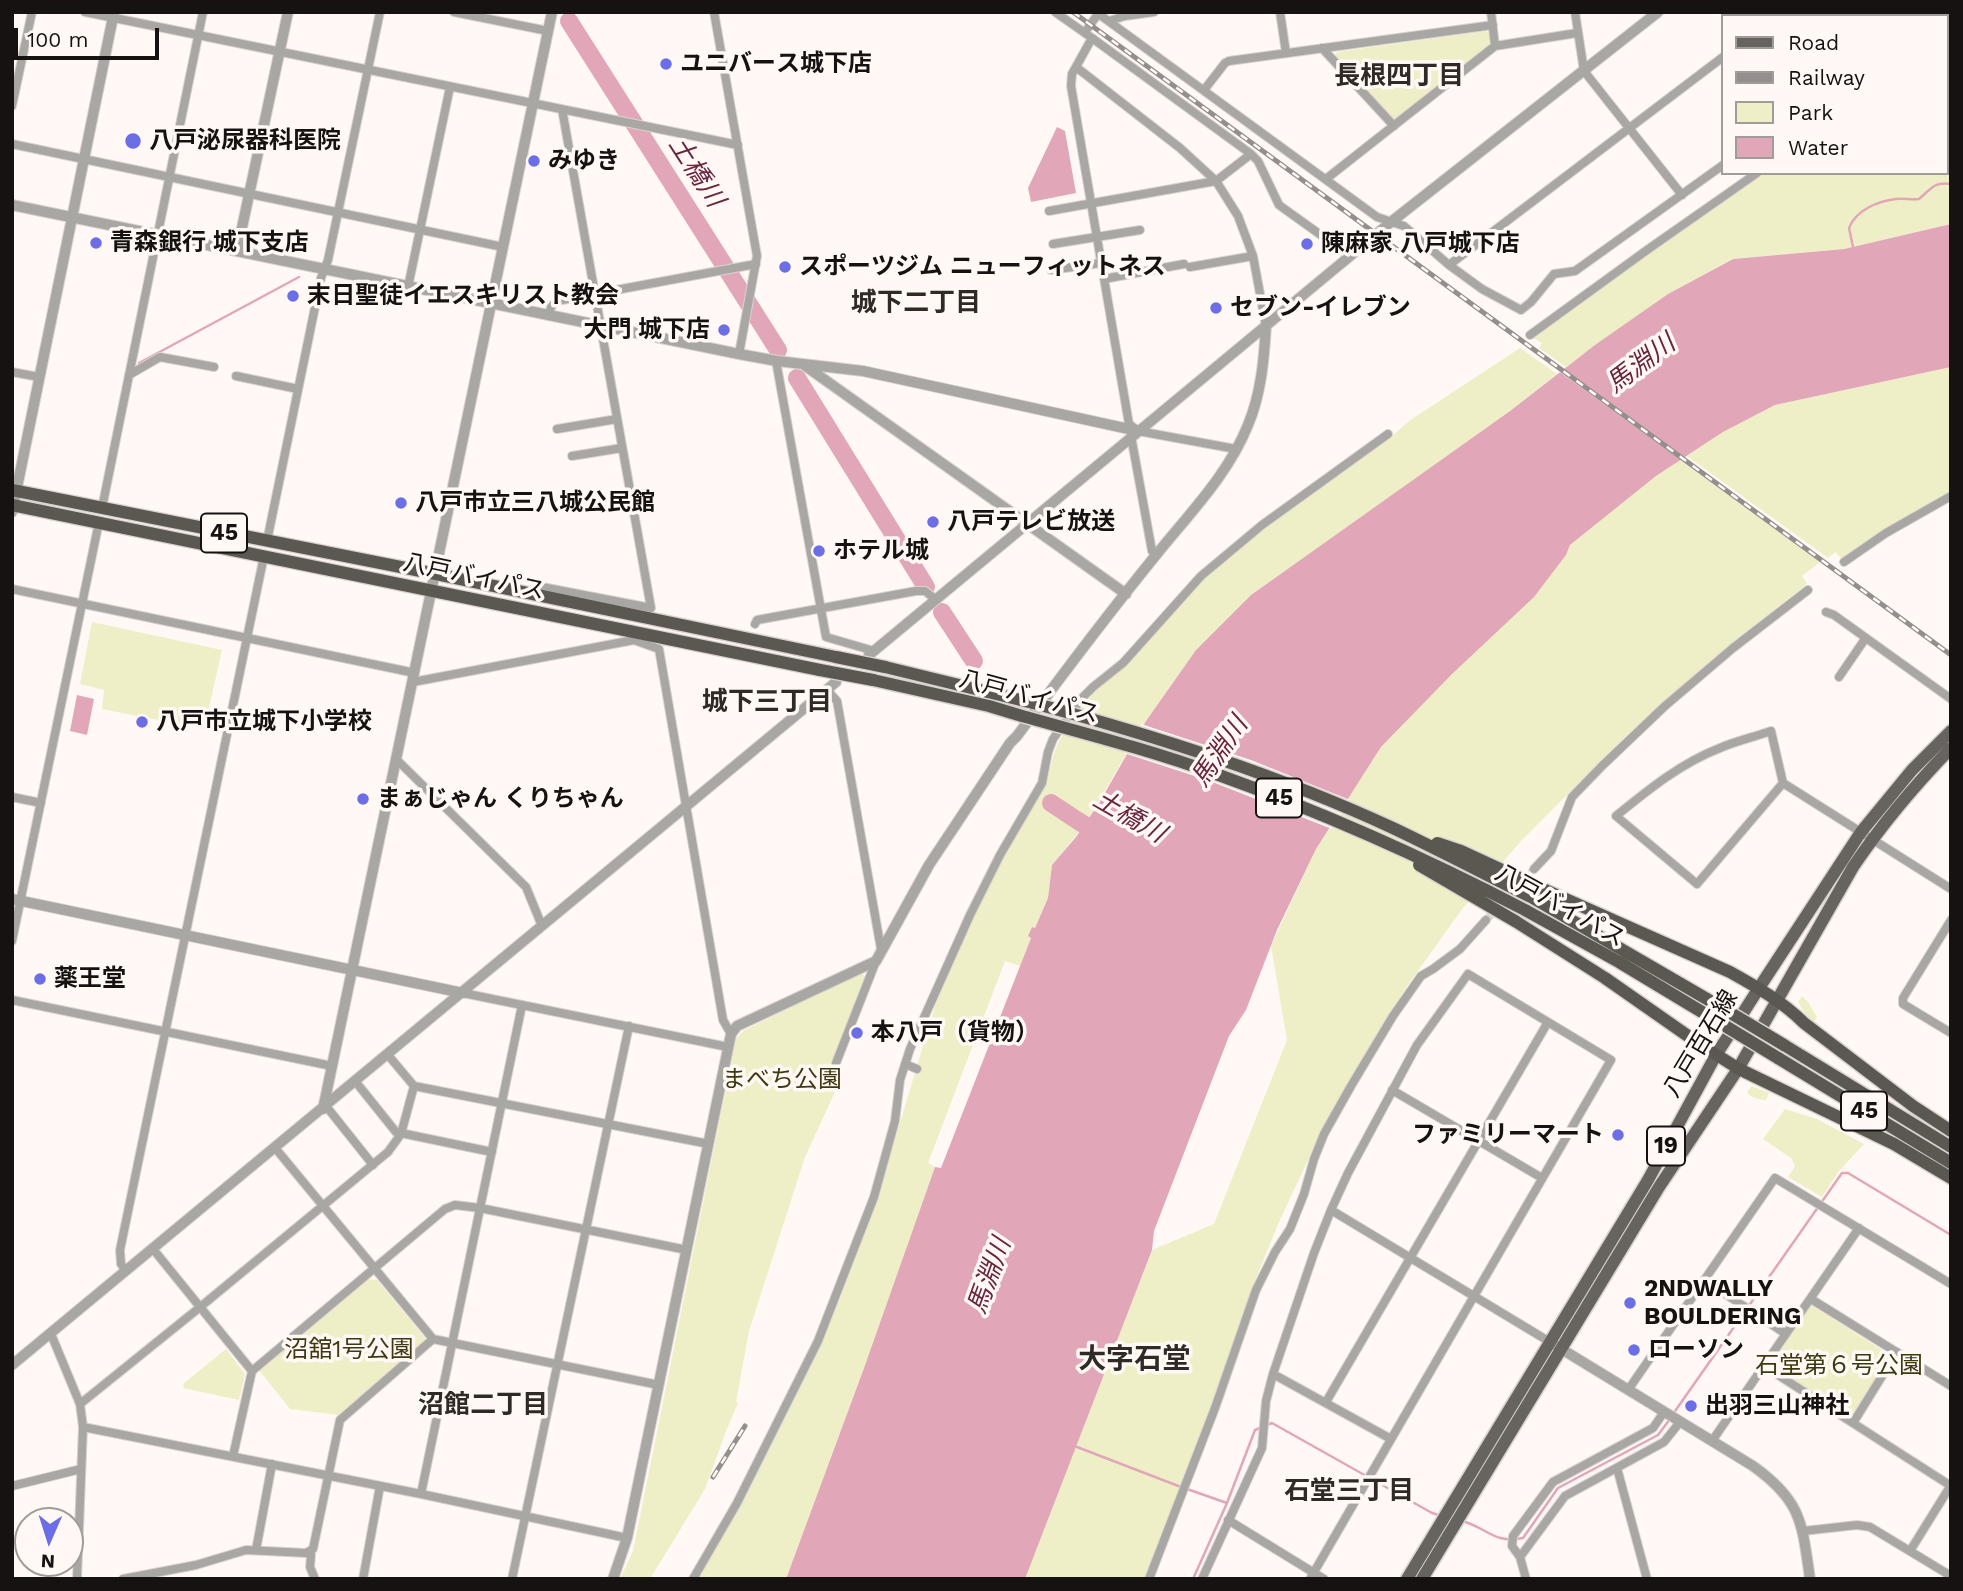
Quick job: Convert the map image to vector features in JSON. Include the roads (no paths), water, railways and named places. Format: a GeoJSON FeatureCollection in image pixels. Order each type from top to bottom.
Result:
{"type":"FeatureCollection","features":[{"type":"Feature","properties":{"kind":"highway","name":"八戸バイパス"},"geometry":{"type":"LineString","coordinates":[[14,490],[885,667],[1120,727],[1231,763],[1394,828],[1461,851],[1538,893],[1951,1147]]}},
{"type":"Feature","properties":{"kind":"highway","name":"八戸バイパス"},"geometry":{"type":"LineString","coordinates":[[13,507],[99,522],[873,680],[989,706],[1119,742],[1215,774],[1366,833],[1454,873],[1525,910],[1619,962],[1951,1163]]}},
{"type":"Feature","properties":{"kind":"highway"},"geometry":{"type":"LineString","coordinates":[[1366,833],[1605,978],[1738,1069],[1894,1144],[1951,1178]]}},
{"type":"Feature","properties":{"kind":"highway"},"geometry":{"type":"LineString","coordinates":[[1538,893],[1730,972],[1759,988],[1913,1107],[1951,1131]]}},
{"type":"Feature","properties":{"kind":"main road","name":"八戸百石線"},"geometry":{"type":"LineString","coordinates":[[1422,1579],[1556,1346],[1716,1055],[1759,988],[1912,770],[1951,731]]}},
{"type":"Feature","properties":{"kind":"main road","name":"八戸百石線"},"geometry":{"type":"LineString","coordinates":[[1406,1579],[1738,1069],[1840,889],[1866,836],[1951,748]]}},
{"type":"Feature","properties":{"kind":"street"},"geometry":{"type":"LineString","coordinates":[[12,106],[16,71],[32,12]]}},
{"type":"Feature","properties":{"kind":"street"},"geometry":{"type":"LineString","coordinates":[[85,12],[114,15],[198,35],[738,145]]}},
{"type":"Feature","properties":{"kind":"street"},"geometry":{"type":"LineString","coordinates":[[102,508],[202,12]]}},
{"type":"Feature","properties":{"kind":"street"},"geometry":{"type":"LineString","coordinates":[[237,251],[288,12]]}},
{"type":"Feature","properties":{"kind":"street"},"geometry":{"type":"LineString","coordinates":[[267,541],[320,278],[338,213],[380,12]]}},
{"type":"Feature","properties":{"kind":"street"},"geometry":{"type":"LineString","coordinates":[[454,12],[548,32]]}},
{"type":"Feature","properties":{"kind":"street"},"geometry":{"type":"LineString","coordinates":[[324,1108],[552,12]]}},
{"type":"Feature","properties":{"kind":"street"},"geometry":{"type":"LineString","coordinates":[[715,12],[757,257],[739,354]]}},
{"type":"Feature","properties":{"kind":"street"},"geometry":{"type":"LineString","coordinates":[[1055,12],[1251,154],[1258,161],[1279,205],[1350,256]]}},
{"type":"Feature","properties":{"kind":"street"},"geometry":{"type":"LineString","coordinates":[[1109,21],[1154,12]]}},
{"type":"Feature","properties":{"kind":"street"},"geometry":{"type":"LineString","coordinates":[[1280,12],[1286,53]]}},
{"type":"Feature","properties":{"kind":"street"},"geometry":{"type":"LineString","coordinates":[[1490,12],[1495,46]]}},
{"type":"Feature","properties":{"kind":"street"},"geometry":{"type":"LineString","coordinates":[[1575,12],[1584,71],[1682,195]]}},
{"type":"Feature","properties":{"kind":"street"},"geometry":{"type":"LineString","coordinates":[[776,361],[827,637],[871,653],[1391,222],[1658,12]]}},
{"type":"Feature","properties":{"kind":"street"},"geometry":{"type":"LineString","coordinates":[[1156,555],[1152,551],[1135,434],[1129,424],[1070,86],[1072,74],[1097,13],[1377,217],[1404,226],[1482,289],[1521,310],[1554,274],[1575,271],[1722,167]]}},
{"type":"Feature","properties":{"kind":"street"},"geometry":{"type":"LineString","coordinates":[[13,507],[14,490],[114,15]]}},
{"type":"Feature","properties":{"kind":"street"},"geometry":{"type":"LineString","coordinates":[[1203,90],[1224,62],[1493,25]]}},
{"type":"Feature","properties":{"kind":"street"},"geometry":{"type":"LineString","coordinates":[[1326,179],[1495,46],[1577,33]]}},
{"type":"Feature","properties":{"kind":"street"},"geometry":{"type":"LineString","coordinates":[[1322,48],[1394,126]]}},
{"type":"Feature","properties":{"kind":"street"},"geometry":{"type":"LineString","coordinates":[[1449,265],[1722,58]]}},
{"type":"Feature","properties":{"kind":"street"},"geometry":{"type":"LineString","coordinates":[[836,1063],[881,949],[929,865],[1010,743],[1156,555],[1212,488],[1248,424],[1261,381],[1266,326],[1253,256],[1238,216],[1216,181],[1180,148],[1076,67]]}},
{"type":"Feature","properties":{"kind":"street"},"geometry":{"type":"LineString","coordinates":[[408,287],[450,87]]}},
{"type":"Feature","properties":{"kind":"street"},"geometry":{"type":"LineString","coordinates":[[529,594],[537,586],[651,608],[562,109]]}},
{"type":"Feature","properties":{"kind":"street"},"geometry":{"type":"LineString","coordinates":[[12,144],[503,247]]}},
{"type":"Feature","properties":{"kind":"street"},"geometry":{"type":"LineString","coordinates":[[1049,211],[1216,181],[1251,154]]}},
{"type":"Feature","properties":{"kind":"street"},"geometry":{"type":"LineString","coordinates":[[1530,335],[1754,175]]}},
{"type":"Feature","properties":{"kind":"street"},"geometry":{"type":"LineString","coordinates":[[12,205],[739,354],[863,371],[1135,434],[1236,449]]}},
{"type":"Feature","properties":{"kind":"street"},"geometry":{"type":"LineString","coordinates":[[1054,244],[1140,230]]}},
{"type":"Feature","properties":{"kind":"street"},"geometry":{"type":"LineString","coordinates":[[1104,279],[1253,256]]}},
{"type":"Feature","properties":{"kind":"street"},"geometry":{"type":"LineString","coordinates":[[1051,271],[1101,263]]}},
{"type":"Feature","properties":{"kind":"street"},"geometry":{"type":"LineString","coordinates":[[549,315],[551,307],[557,301],[756,264]]}},
{"type":"Feature","properties":{"kind":"street"},"geometry":{"type":"LineString","coordinates":[[129,375],[160,357],[214,367]]}},
{"type":"Feature","properties":{"kind":"street"},"geometry":{"type":"LineString","coordinates":[[803,364],[1126,594]]}},
{"type":"Feature","properties":{"kind":"street"},"geometry":{"type":"LineString","coordinates":[[12,372],[39,377]]}},
{"type":"Feature","properties":{"kind":"street"},"geometry":{"type":"LineString","coordinates":[[236,376],[298,389]]}},
{"type":"Feature","properties":{"kind":"street"},"geometry":{"type":"LineString","coordinates":[[557,429],[617,419]]}},
{"type":"Feature","properties":{"kind":"street"},"geometry":{"type":"LineString","coordinates":[[693,1579],[737,1503],[798,1383],[833,1306],[874,1197],[889,1147],[905,1064],[976,903],[1000,855],[1042,783],[1048,752],[1054,738],[1081,699],[1123,663],[1201,576],[1262,525],[1388,434]]}},
{"type":"Feature","properties":{"kind":"street"},"geometry":{"type":"LineString","coordinates":[[572,456],[622,447]]}},
{"type":"Feature","properties":{"kind":"street"},"geometry":{"type":"LineString","coordinates":[[1844,562],[1886,533],[1951,496]]}},
{"type":"Feature","properties":{"kind":"street"},"geometry":{"type":"LineString","coordinates":[[12,941],[16,900],[41,803],[99,522]]}},
{"type":"Feature","properties":{"kind":"street"},"geometry":{"type":"LineString","coordinates":[[126,1271],[121,1264],[120,1250],[264,556]]}},
{"type":"Feature","properties":{"kind":"street"},"geometry":{"type":"LineString","coordinates":[[12,589],[248,638],[414,678],[634,640],[659,649],[723,1020],[731,1034]]}},
{"type":"Feature","properties":{"kind":"street"},"geometry":{"type":"LineString","coordinates":[[1534,869],[1552,851],[1572,797],[1602,766],[1723,656],[1808,590]]}},
{"type":"Feature","properties":{"kind":"street"},"geometry":{"type":"LineString","coordinates":[[755,624],[757,620],[916,591],[925,591],[935,599]]}},
{"type":"Feature","properties":{"kind":"street"},"geometry":{"type":"LineString","coordinates":[[1826,612],[1834,615],[1951,699]]}},
{"type":"Feature","properties":{"kind":"street"},"geometry":{"type":"LineString","coordinates":[[1839,677],[1866,639]]}},
{"type":"Feature","properties":{"kind":"street"},"geometry":{"type":"LineString","coordinates":[[12,1366],[836,682]]}},
{"type":"Feature","properties":{"kind":"street"},"geometry":{"type":"LineString","coordinates":[[827,690],[837,701],[881,949]]}},
{"type":"Feature","properties":{"kind":"street"},"geometry":{"type":"LineString","coordinates":[[1783,783],[1697,884],[1616,816],[1682,767],[1719,748],[1771,732],[1783,783],[1951,889]]}},
{"type":"Feature","properties":{"kind":"street"},"geometry":{"type":"LineString","coordinates":[[397,758],[526,887],[542,926]]}},
{"type":"Feature","properties":{"kind":"street"},"geometry":{"type":"LineString","coordinates":[[12,797],[41,803]]}},
{"type":"Feature","properties":{"kind":"street"},"geometry":{"type":"LineString","coordinates":[[16,900],[729,1047]]}},
{"type":"Feature","properties":{"kind":"street"},"geometry":{"type":"LineString","coordinates":[[1149,1579],[1215,1408],[1256,1290],[1290,1229],[1324,1135],[1386,1028],[1421,976],[1460,949],[1486,920]]}},
{"type":"Feature","properties":{"kind":"street"},"geometry":{"type":"LineString","coordinates":[[1951,920],[1902,998],[1903,1004],[1951,1033]]}},
{"type":"Feature","properties":{"kind":"street"},"geometry":{"type":"LineString","coordinates":[[1940,937],[1951,944]]}},
{"type":"Feature","properties":{"kind":"street"},"geometry":{"type":"LineString","coordinates":[[612,1579],[627,1538],[731,1034],[737,1026],[876,961]]}},
{"type":"Feature","properties":{"kind":"street"},"geometry":{"type":"LineString","coordinates":[[1202,1579],[1262,1448],[1266,1401],[1273,1374],[1314,1253],[1348,1173],[1417,1045],[1468,974],[1611,1060],[1312,1575]]}},
{"type":"Feature","properties":{"kind":"street"},"geometry":{"type":"LineString","coordinates":[[12,1000],[332,1066]]}},
{"type":"Feature","properties":{"kind":"street"},"geometry":{"type":"LineString","coordinates":[[421,1494],[522,1004]]}},
{"type":"Feature","properties":{"kind":"street"},"geometry":{"type":"LineString","coordinates":[[1326,1402],[1548,1022]]}},
{"type":"Feature","properties":{"kind":"street"},"geometry":{"type":"LineString","coordinates":[[512,1579],[629,1026]]}},
{"type":"Feature","properties":{"kind":"street"},"geometry":{"type":"LineString","coordinates":[[388,1055],[414,1086],[709,1144]]}},
{"type":"Feature","properties":{"kind":"street"},"geometry":{"type":"LineString","coordinates":[[905,1064],[917,1069]]}},
{"type":"Feature","properties":{"kind":"street"},"geometry":{"type":"LineString","coordinates":[[355,1081],[397,1132],[492,1152]]}},
{"type":"Feature","properties":{"kind":"street"},"geometry":{"type":"LineString","coordinates":[[80,1404],[388,1152],[401,1134],[414,1086]]}},
{"type":"Feature","properties":{"kind":"street"},"geometry":{"type":"LineString","coordinates":[[1392,1090],[1542,1178]]}},
{"type":"Feature","properties":{"kind":"street"},"geometry":{"type":"LineString","coordinates":[[324,1108],[373,1164]]}},
{"type":"Feature","properties":{"kind":"street"},"geometry":{"type":"LineString","coordinates":[[276,1149],[433,1339],[659,1385]]}},
{"type":"Feature","properties":{"kind":"street"},"geometry":{"type":"LineString","coordinates":[[1628,1390],[1775,1178],[1951,1284]]}},
{"type":"Feature","properties":{"kind":"street"},"geometry":{"type":"LineString","coordinates":[[233,1456],[252,1371],[445,1209],[455,1205],[480,1208],[687,1250]]}},
{"type":"Feature","properties":{"kind":"street"},"geometry":{"type":"LineString","coordinates":[[1332,1210],[1771,1479],[1796,1509],[1803,1531],[1810,1579]]}},
{"type":"Feature","properties":{"kind":"street"},"geometry":{"type":"LineString","coordinates":[[1712,1441],[1859,1228]]}},
{"type":"Feature","properties":{"kind":"street"},"geometry":{"type":"LineString","coordinates":[[153,1249],[252,1371]]}},
{"type":"Feature","properties":{"kind":"street"},"geometry":{"type":"LineString","coordinates":[[1704,1280],[1786,1334]]}},
{"type":"Feature","properties":{"kind":"street"},"geometry":{"type":"LineString","coordinates":[[1811,1299],[1951,1386]]}},
{"type":"Feature","properties":{"kind":"street"},"geometry":{"type":"LineString","coordinates":[[51,1334],[80,1404],[83,1427],[77,1579]]}},
{"type":"Feature","properties":{"kind":"street"},"geometry":{"type":"LineString","coordinates":[[123,1579],[196,1565],[246,1550],[306,1553],[313,1549],[340,1420],[433,1339]]}},
{"type":"Feature","properties":{"kind":"street"},"geometry":{"type":"LineString","coordinates":[[1853,1423],[1896,1352]]}},
{"type":"Feature","properties":{"kind":"street"},"geometry":{"type":"LineString","coordinates":[[1764,1366],[1951,1485],[1910,1551]]}},
{"type":"Feature","properties":{"kind":"street"},"geometry":{"type":"LineString","coordinates":[[1273,1374],[1391,1439]]}},
{"type":"Feature","properties":{"kind":"street"},"geometry":{"type":"LineString","coordinates":[[1526,1579],[1520,1557],[1512,1546],[1513,1536],[1553,1482],[1653,1428],[1664,1412]]}},
{"type":"Feature","properties":{"kind":"street"},"geometry":{"type":"LineString","coordinates":[[1520,1557],[1565,1496],[1664,1442],[1680,1422]]}},
{"type":"Feature","properties":{"kind":"street"},"geometry":{"type":"LineString","coordinates":[[83,1427],[627,1538]]}},
{"type":"Feature","properties":{"kind":"street"},"geometry":{"type":"LineString","coordinates":[[256,1550],[272,1464]]}},
{"type":"Feature","properties":{"kind":"street"},"geometry":{"type":"LineString","coordinates":[[1617,1468],[1647,1579]]}},
{"type":"Feature","properties":{"kind":"street"},"geometry":{"type":"LineString","coordinates":[[12,1486],[81,1469]]}},
{"type":"Feature","properties":{"kind":"street"},"geometry":{"type":"LineString","coordinates":[[363,1579],[380,1486]]}},
{"type":"Feature","properties":{"kind":"street"},"geometry":{"type":"LineString","coordinates":[[1228,1521],[1312,1575],[1324,1579]]}},
{"type":"Feature","properties":{"kind":"street"},"geometry":{"type":"LineString","coordinates":[[1803,1531],[1857,1525],[1870,1527],[1951,1576]]}},
{"type":"Feature","properties":{"kind":"street"},"geometry":{"type":"LineString","coordinates":[[310,1551],[310,1567],[315,1579]]}},
{"type":"Feature","properties":{"kind":"water"},"geometry":{"type":"Polygon","coordinates":[[[1057,127],[1065,131],[1076,193],[1031,202],[1028,188],[1057,127]]]}},
{"type":"Feature","properties":{"kind":"water","name":"馬淵川"},"geometry":{"type":"Polygon","coordinates":[[[1951,224],[1951,367],[1775,405],[1723,432],[1656,476],[1570,545],[1566,555],[1534,597],[1452,674],[1381,747],[1316,849],[1277,930],[1246,1010],[1229,1036],[1154,1231],[1152,1250],[1025,1579],[786,1579],[935,1167],[941,1168],[1031,938],[1028,936],[1032,927],[1035,928],[1048,898],[1052,865],[1076,837],[1099,803],[1146,721],[1196,650],[1251,595],[1510,411],[1595,345],[1668,294],[1733,259],[1844,249],[1951,224]]]}},
{"type":"Feature","properties":{"kind":"water"},"geometry":{"type":"Polygon","coordinates":[[[77,695],[94,699],[87,735],[70,731],[77,695]]]}},
{"type":"Feature","properties":{"kind":"waterway","name":"土橋川"},"geometry":{"type":"LineString","coordinates":[[569,21],[778,350]]}},
{"type":"Feature","properties":{"kind":"waterway"},"geometry":{"type":"LineString","coordinates":[[1853,247],[1849,228],[1862,211],[1889,200],[1919,199],[1937,185],[1951,184]]}},
{"type":"Feature","properties":{"kind":"waterway"},"geometry":{"type":"LineString","coordinates":[[139,363],[299,277]]}},
{"type":"Feature","properties":{"kind":"waterway","name":"土橋川"},"geometry":{"type":"LineString","coordinates":[[797,378],[926,587]]}},
{"type":"Feature","properties":{"kind":"waterway","name":"土橋川"},"geometry":{"type":"LineString","coordinates":[[942,612],[974,661]]}},
{"type":"Feature","properties":{"kind":"waterway","name":"土橋川"},"geometry":{"type":"LineString","coordinates":[[1051,803],[1103,836]]}},
{"type":"Feature","properties":{"kind":"waterway"},"geometry":{"type":"LineString","coordinates":[[1673,1414],[1842,1173],[1848,1173],[1951,1235]]}},
{"type":"Feature","properties":{"kind":"waterway"},"geometry":{"type":"LineString","coordinates":[[1462,1521],[1504,1539],[1523,1538],[1558,1488],[1658,1435],[1670,1419]]}},
{"type":"Feature","properties":{"kind":"waterway"},"geometry":{"type":"LineString","coordinates":[[1193,1579],[1227,1503],[1255,1430],[1272,1423],[1432,1513],[1442,1516]]}},
{"type":"Feature","properties":{"kind":"waterway"},"geometry":{"type":"LineString","coordinates":[[1077,1447],[1181,1487]]}},
{"type":"Feature","properties":{"kind":"waterway"},"geometry":{"type":"LineString","coordinates":[[1187,1489],[1227,1503]]}},
{"type":"Feature","properties":{"kind":"tunnel"},"geometry":{"type":"LineString","coordinates":[[1486,920],[1534,869]]}},
{"type":"Feature","properties":{"kind":"railway"},"geometry":{"type":"LineString","coordinates":[[1073,12],[1951,655]]}},
{"type":"Feature","properties":{"kind":"railway"},"geometry":{"type":"LineString","coordinates":[[713,1477],[745,1426]]}},
{"type":"Feature","properties":{"kind":"place","name":"ユニバース城下店"},"geometry":{"type":"Point","coordinates":[666,64]}},
{"type":"Feature","properties":{"kind":"place","name":"八戸泌尿器科医院"},"geometry":{"type":"Point","coordinates":[133,141]}},
{"type":"Feature","properties":{"kind":"place","name":"みゆき"},"geometry":{"type":"Point","coordinates":[534,161]}},
{"type":"Feature","properties":{"kind":"place","name":"青森銀行 城下支店"},"geometry":{"type":"Point","coordinates":[96,243]}},
{"type":"Feature","properties":{"kind":"place","name":"陳麻家 八戸城下店"},"geometry":{"type":"Point","coordinates":[1307,244]}},
{"type":"Feature","properties":{"kind":"place","name":"スポーツジム ニューフィットネス"},"geometry":{"type":"Point","coordinates":[785,267]}},
{"type":"Feature","properties":{"kind":"place","name":"末日聖徒イエスキリスト教会"},"geometry":{"type":"Point","coordinates":[293,296]}},
{"type":"Feature","properties":{"kind":"place","name":"セブン-イレブン"},"geometry":{"type":"Point","coordinates":[1216,308]}},
{"type":"Feature","properties":{"kind":"place","name":"大門 城下店"},"geometry":{"type":"Point","coordinates":[724,330]}},
{"type":"Feature","properties":{"kind":"place","name":"八戸市立三八城公民館"},"geometry":{"type":"Point","coordinates":[401,503]}},
{"type":"Feature","properties":{"kind":"place","name":"八戸テレビ放送"},"geometry":{"type":"Point","coordinates":[933,522]}},
{"type":"Feature","properties":{"kind":"place","name":"ホテル城"},"geometry":{"type":"Point","coordinates":[819,551]}},
{"type":"Feature","properties":{"kind":"place","name":"八戸市立城下小学校"},"geometry":{"type":"Point","coordinates":[142,722]}},
{"type":"Feature","properties":{"kind":"place","name":"まぁじゃん くりちゃん"},"geometry":{"type":"Point","coordinates":[363,799]}},
{"type":"Feature","properties":{"kind":"place","name":"薬王堂"},"geometry":{"type":"Point","coordinates":[40,979]}},
{"type":"Feature","properties":{"kind":"place","name":"本八戸（貨物）"},"geometry":{"type":"Point","coordinates":[857,1033]}},
{"type":"Feature","properties":{"kind":"place","name":"ファミリーマート"},"geometry":{"type":"Point","coordinates":[1618,1135]}},
{"type":"Feature","properties":{"kind":"place","name":"2NDWALLY BOULDERING"},"geometry":{"type":"Point","coordinates":[1630,1303]}},
{"type":"Feature","properties":{"kind":"place","name":"ローソン"},"geometry":{"type":"Point","coordinates":[1634,1350]}},
{"type":"Feature","properties":{"kind":"place","name":"出羽三山神社"},"geometry":{"type":"Point","coordinates":[1691,1406]}},
{"type":"Feature","properties":{"kind":"district","name":"長根四丁目"},"geometry":{"type":"Point","coordinates":[1399,76]}},
{"type":"Feature","properties":{"kind":"district","name":"城下二丁目"},"geometry":{"type":"Point","coordinates":[916,303]}},
{"type":"Feature","properties":{"kind":"district","name":"城下三丁目"},"geometry":{"type":"Point","coordinates":[767,702]}},
{"type":"Feature","properties":{"kind":"district","name":"大字石堂"},"geometry":{"type":"Point","coordinates":[1134,1360]}},
{"type":"Feature","properties":{"kind":"district","name":"沼館二丁目"},"geometry":{"type":"Point","coordinates":[483,1405]}},
{"type":"Feature","properties":{"kind":"district","name":"石堂三丁目"},"geometry":{"type":"Point","coordinates":[1349,1491]}},
{"type":"Feature","properties":{"kind":"park label","name":"まべち公園"},"geometry":{"type":"Point","coordinates":[782,1080]}},
{"type":"Feature","properties":{"kind":"park label","name":"沼舘1号公園"},"geometry":{"type":"Point","coordinates":[349,1350]}},
{"type":"Feature","properties":{"kind":"park label","name":"石堂第６号公園"},"geometry":{"type":"Point","coordinates":[1839,1366]}}]}
